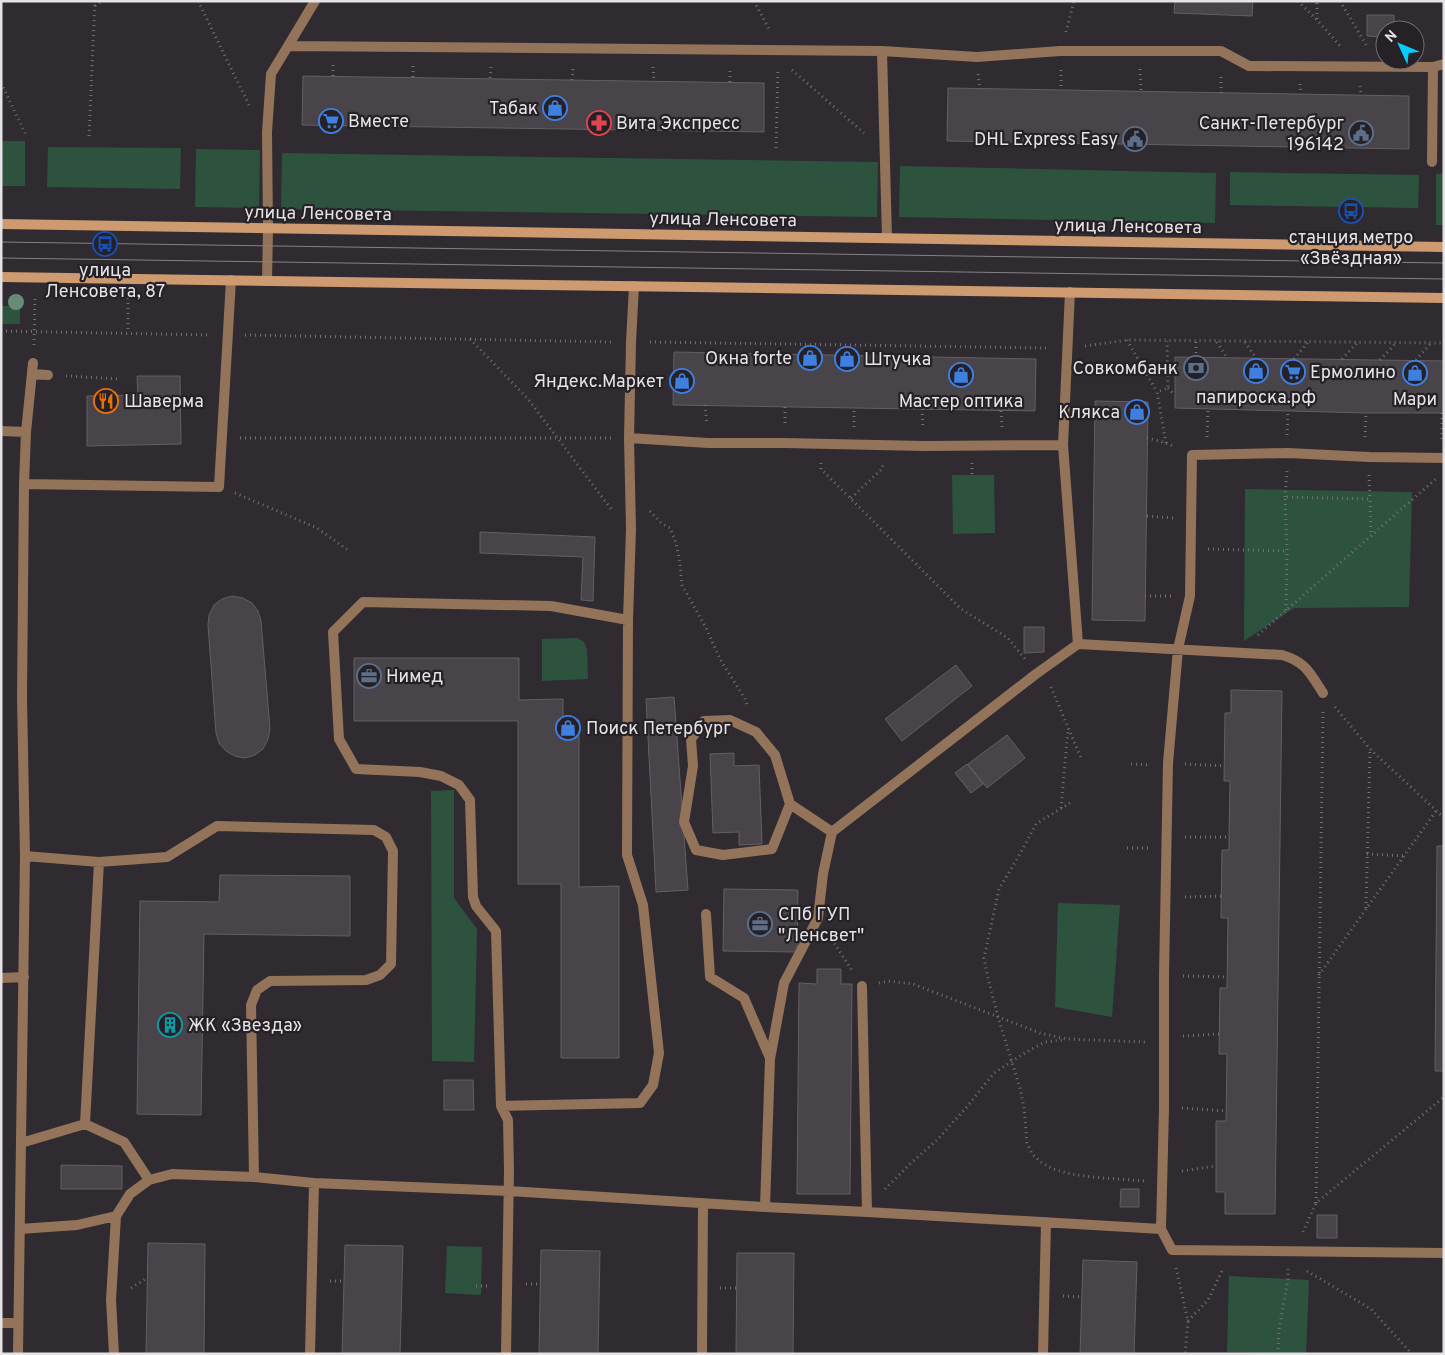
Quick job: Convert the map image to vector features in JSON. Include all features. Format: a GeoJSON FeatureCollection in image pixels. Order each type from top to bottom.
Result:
{"type":"FeatureCollection","features":[{"type":"Feature","properties":{"kind":"street","name":"улица Ленсовета"},"geometry":{"type":"LineString","coordinates":[[1,224],[1444,247]]}},
{"type":"Feature","properties":{"kind":"street"},"geometry":{"type":"LineString","coordinates":[[1,277],[1444,298]]}},
{"type":"Feature","properties":{"kind":"lane"},"geometry":{"type":"LineString","coordinates":[[267,281],[267,132],[272,74],[315,1]]}},
{"type":"Feature","properties":{"kind":"lane"},"geometry":{"type":"LineString","coordinates":[[288,46],[776,53],[882,51],[977,57],[1060,52],[1221,51],[1249,66],[1375,67]]}},
{"type":"Feature","properties":{"kind":"lane"},"geometry":{"type":"LineString","coordinates":[[882,51],[887,238]]}},
{"type":"Feature","properties":{"kind":"lane"},"geometry":{"type":"LineString","coordinates":[[1425,68],[1433,68],[1444,64]]}},
{"type":"Feature","properties":{"kind":"lane"},"geometry":{"type":"LineString","coordinates":[[1432,162],[1433,68]]}},
{"type":"Feature","properties":{"kind":"lane"},"geometry":{"type":"LineString","coordinates":[[24,484],[219,487],[231,280]]}},
{"type":"Feature","properties":{"kind":"lane"},"geometry":{"type":"LineString","coordinates":[[501,1106],[640,1103],[653,1085],[659,1053],[643,905],[626,856],[628,620],[631,521],[629,438],[630,342],[634,286]]}},
{"type":"Feature","properties":{"kind":"lane"},"geometry":{"type":"LineString","coordinates":[[1070,292],[1063,445],[1078,644]]}},
{"type":"Feature","properties":{"kind":"lane"},"geometry":{"type":"LineString","coordinates":[[18,1354],[25,856],[22,697],[24,484],[26,432],[33,363]]}},
{"type":"Feature","properties":{"kind":"lane"},"geometry":{"type":"LineString","coordinates":[[32,374],[48,375]]}},
{"type":"Feature","properties":{"kind":"lane"},"geometry":{"type":"LineString","coordinates":[[1,431],[26,432]]}},
{"type":"Feature","properties":{"kind":"lane"},"geometry":{"type":"LineString","coordinates":[[629,438],[708,443],[924,446],[1063,445]]}},
{"type":"Feature","properties":{"kind":"lane"},"geometry":{"type":"LineString","coordinates":[[1443,458],[1288,453],[1192,456],[1190,596],[1178,649],[1168,763],[1162,1229],[1172,1250],[1444,1253]]}},
{"type":"Feature","properties":{"kind":"lane"},"geometry":{"type":"LineString","coordinates":[[506,1354],[509,1191],[508,1120],[501,1106],[496,931],[476,906],[473,897],[470,800],[459,786],[441,776],[420,772],[356,769],[339,739],[333,632],[364,602],[551,606],[628,620]]}},
{"type":"Feature","properties":{"kind":"lane"},"geometry":{"type":"LineString","coordinates":[[765,1207],[770,1059],[784,983],[818,918],[823,874],[832,832],[1039,671],[1078,644],[1282,654],[1294,658],[1306,667],[1323,693]]}},
{"type":"Feature","properties":{"kind":"lane"},"geometry":{"type":"LineString","coordinates":[[790,804],[772,849],[723,855],[696,850],[684,822],[693,766],[691,740],[704,721],[730,720],[756,732],[775,756],[790,804],[832,832]]}},
{"type":"Feature","properties":{"kind":"lane"},"geometry":{"type":"LineString","coordinates":[[25,856],[99,862],[167,857],[217,826],[374,830],[386,837],[393,850],[391,964],[380,975],[366,980],[270,981],[257,990],[251,1005],[254,1177]]}},
{"type":"Feature","properties":{"kind":"lane"},"geometry":{"type":"LineString","coordinates":[[85,1124],[99,862]]}},
{"type":"Feature","properties":{"kind":"lane"},"geometry":{"type":"LineString","coordinates":[[706,914],[710,978],[744,998],[770,1059]]}},
{"type":"Feature","properties":{"kind":"lane"},"geometry":{"type":"LineString","coordinates":[[1,978],[24,977]]}},
{"type":"Feature","properties":{"kind":"lane"},"geometry":{"type":"LineString","coordinates":[[862,986],[867,1210]]}},
{"type":"Feature","properties":{"kind":"lane"},"geometry":{"type":"LineString","coordinates":[[21,1143],[85,1124],[124,1142],[149,1180]]}},
{"type":"Feature","properties":{"kind":"lane"},"geometry":{"type":"LineString","coordinates":[[114,1354],[111,1300],[116,1216],[130,1194],[149,1180],[172,1174],[254,1177],[314,1183],[509,1191],[765,1207],[867,1210],[1162,1229]]}},
{"type":"Feature","properties":{"kind":"lane"},"geometry":{"type":"LineString","coordinates":[[310,1354],[314,1183]]}},
{"type":"Feature","properties":{"kind":"lane"},"geometry":{"type":"LineString","coordinates":[[702,1354],[703,1203]]}},
{"type":"Feature","properties":{"kind":"lane"},"geometry":{"type":"LineString","coordinates":[[20,1229],[77,1225],[116,1216]]}},
{"type":"Feature","properties":{"kind":"lane"},"geometry":{"type":"LineString","coordinates":[[1043,1354],[1046,1222]]}},
{"type":"Feature","properties":{"kind":"lane"},"geometry":{"type":"LineString","coordinates":[[1,1323],[18,1323]]}},
{"type":"Feature","properties":{"kind":"path"},"geometry":{"type":"LineString","coordinates":[[89,136],[95,1]]}},
{"type":"Feature","properties":{"kind":"path"},"geometry":{"type":"LineString","coordinates":[[95,7],[102,1]]}},
{"type":"Feature","properties":{"kind":"path"},"geometry":{"type":"LineString","coordinates":[[198,1],[258,124],[267,132]]}},
{"type":"Feature","properties":{"kind":"path"},"geometry":{"type":"LineString","coordinates":[[754,1],[772,34],[776,53],[776,148]]}},
{"type":"Feature","properties":{"kind":"path"},"geometry":{"type":"LineString","coordinates":[[1060,52],[1074,1]]}},
{"type":"Feature","properties":{"kind":"path"},"geometry":{"type":"LineString","coordinates":[[1298,1],[1358,67]]}},
{"type":"Feature","properties":{"kind":"path"},"geometry":{"type":"LineString","coordinates":[[1317,20],[1318,1]]}},
{"type":"Feature","properties":{"kind":"path"},"geometry":{"type":"LineString","coordinates":[[1340,1],[1375,60]]}},
{"type":"Feature","properties":{"kind":"path"},"geometry":{"type":"LineString","coordinates":[[776,53],[885,152]]}},
{"type":"Feature","properties":{"kind":"path"},"geometry":{"type":"LineString","coordinates":[[1,83],[26,134]]}},
{"type":"Feature","properties":{"kind":"path"},"geometry":{"type":"LineString","coordinates":[[34,332],[35,295]]}},
{"type":"Feature","properties":{"kind":"path"},"geometry":{"type":"LineString","coordinates":[[26,296],[44,297]]}},
{"type":"Feature","properties":{"kind":"path"},"geometry":{"type":"LineString","coordinates":[[119,297],[128,297],[128,333]]}},
{"type":"Feature","properties":{"kind":"path"},"geometry":{"type":"LineString","coordinates":[[1,331],[1068,349],[1127,340],[1444,344]]}},
{"type":"Feature","properties":{"kind":"path"},"geometry":{"type":"LineString","coordinates":[[469,339],[528,399],[614,512],[631,521]]}},
{"type":"Feature","properties":{"kind":"path"},"geometry":{"type":"LineString","coordinates":[[1127,340],[1158,392],[1166,443]]}},
{"type":"Feature","properties":{"kind":"path"},"geometry":{"type":"LineString","coordinates":[[1167,341],[1168,388],[1175,395]]}},
{"type":"Feature","properties":{"kind":"path"},"geometry":{"type":"LineString","coordinates":[[1196,341],[1196,358]]}},
{"type":"Feature","properties":{"kind":"path"},"geometry":{"type":"LineString","coordinates":[[1217,341],[1228,358]]}},
{"type":"Feature","properties":{"kind":"path"},"geometry":{"type":"LineString","coordinates":[[1244,341],[1256,358]]}},
{"type":"Feature","properties":{"kind":"path"},"geometry":{"type":"LineString","coordinates":[[1294,359],[1308,342]]}},
{"type":"Feature","properties":{"kind":"path"},"geometry":{"type":"LineString","coordinates":[[1342,359],[1358,343]]}},
{"type":"Feature","properties":{"kind":"path"},"geometry":{"type":"LineString","coordinates":[[1380,360],[1396,343]]}},
{"type":"Feature","properties":{"kind":"path"},"geometry":{"type":"LineString","coordinates":[[1416,360],[1430,343]]}},
{"type":"Feature","properties":{"kind":"path"},"geometry":{"type":"LineString","coordinates":[[48,375],[121,379]]}},
{"type":"Feature","properties":{"kind":"path"},"geometry":{"type":"LineString","coordinates":[[1158,392],[1168,388]]}},
{"type":"Feature","properties":{"kind":"path"},"geometry":{"type":"LineString","coordinates":[[1206,455],[1208,408]]}},
{"type":"Feature","properties":{"kind":"path"},"geometry":{"type":"LineString","coordinates":[[1442,413],[1443,458]]}},
{"type":"Feature","properties":{"kind":"path"},"geometry":{"type":"LineString","coordinates":[[222,438],[629,438]]}},
{"type":"Feature","properties":{"kind":"path"},"geometry":{"type":"LineString","coordinates":[[1147,438],[1166,443],[1192,456]]}},
{"type":"Feature","properties":{"kind":"path"},"geometry":{"type":"LineString","coordinates":[[820,444],[821,469],[961,609],[1008,638],[1039,671],[1068,727],[1081,758]]}},
{"type":"Feature","properties":{"kind":"path"},"geometry":{"type":"LineString","coordinates":[[851,498],[882,469],[885,445]]}},
{"type":"Feature","properties":{"kind":"path"},"geometry":{"type":"LineString","coordinates":[[1286,610],[1288,453]]}},
{"type":"Feature","properties":{"kind":"path"},"geometry":{"type":"LineString","coordinates":[[1240,652],[1441,475]]}},
{"type":"Feature","properties":{"kind":"path"},"geometry":{"type":"LineString","coordinates":[[219,487],[317,528],[348,550]]}},
{"type":"Feature","properties":{"kind":"path"},"geometry":{"type":"LineString","coordinates":[[630,491],[661,523],[670,528],[676,543],[682,585],[706,628],[720,659],[745,699],[756,732]]}},
{"type":"Feature","properties":{"kind":"path"},"geometry":{"type":"LineString","coordinates":[[1286,498],[1370,499],[1371,536]]}},
{"type":"Feature","properties":{"kind":"path"},"geometry":{"type":"LineString","coordinates":[[1146,516],[1190,519]]}},
{"type":"Feature","properties":{"kind":"path"},"geometry":{"type":"LineString","coordinates":[[1190,547],[1200,549],[1287,551]]}},
{"type":"Feature","properties":{"kind":"path"},"geometry":{"type":"LineString","coordinates":[[1145,596],[1190,596]]}},
{"type":"Feature","properties":{"kind":"path"},"geometry":{"type":"LineString","coordinates":[[1323,693],[1370,749],[1436,811],[1444,816]]}},
{"type":"Feature","properties":{"kind":"path"},"geometry":{"type":"LineString","coordinates":[[1316,1203],[1323,693]]}},
{"type":"Feature","properties":{"kind":"path"},"geometry":{"type":"LineString","coordinates":[[1061,808],[1068,727]]}},
{"type":"Feature","properties":{"kind":"path"},"geometry":{"type":"LineString","coordinates":[[1366,909],[1370,749]]}},
{"type":"Feature","properties":{"kind":"path"},"geometry":{"type":"LineString","coordinates":[[1168,763],[1225,766]]}},
{"type":"Feature","properties":{"kind":"path"},"geometry":{"type":"LineString","coordinates":[[1070,803],[1036,824],[999,889],[984,958],[998,1017],[1020,1088],[1027,1143],[1032,1154],[1042,1163],[1053,1169],[1071,1174],[1163,1178],[1216,1166]]}},
{"type":"Feature","properties":{"kind":"path"},"geometry":{"type":"LineString","coordinates":[[1319,975],[1436,811]]}},
{"type":"Feature","properties":{"kind":"path"},"geometry":{"type":"LineString","coordinates":[[1167,838],[1229,837]]}},
{"type":"Feature","properties":{"kind":"path"},"geometry":{"type":"LineString","coordinates":[[1367,854],[1404,856]]}},
{"type":"Feature","properties":{"kind":"path"},"geometry":{"type":"LineString","coordinates":[[1166,898],[1221,896]]}},
{"type":"Feature","properties":{"kind":"path"},"geometry":{"type":"LineString","coordinates":[[818,918],[862,986],[888,981],[913,984],[1040,1033],[1067,1039]]}},
{"type":"Feature","properties":{"kind":"path"},"geometry":{"type":"LineString","coordinates":[[1164,975],[1228,977]]}},
{"type":"Feature","properties":{"kind":"path"},"geometry":{"type":"LineString","coordinates":[[867,1210],[966,1108],[994,1074],[1045,1042],[1067,1039],[1164,1039],[1220,1034]]}},
{"type":"Feature","properties":{"kind":"path"},"geometry":{"type":"LineString","coordinates":[[1278,1354],[1279,1330],[1288,1279],[1288,1264],[1292,1251],[1316,1203],[1444,1097]]}},
{"type":"Feature","properties":{"kind":"path"},"geometry":{"type":"LineString","coordinates":[[1164,1108],[1226,1111]]}},
{"type":"Feature","properties":{"kind":"path"},"geometry":{"type":"LineString","coordinates":[[1172,1250],[1188,1320],[1185,1354]]}},
{"type":"Feature","properties":{"kind":"path"},"geometry":{"type":"LineString","coordinates":[[1188,1320],[1208,1300],[1232,1250]]}},
{"type":"Feature","properties":{"kind":"path"},"geometry":{"type":"LineString","coordinates":[[1288,1264],[1294,1264],[1371,1309],[1412,1354]]}},
{"type":"Feature","properties":{"kind":"green space"},"geometry":{"type":"Polygon","coordinates":[[[1,141],[25,141],[25,186],[1,186],[1,141]]]}},
{"type":"Feature","properties":{"kind":"green space"},"geometry":{"type":"Polygon","coordinates":[[[48,147],[181,148],[180,189],[47,187],[48,147]]]}},
{"type":"Feature","properties":{"kind":"green space"},"geometry":{"type":"Polygon","coordinates":[[[196,149],[260,150],[259,208],[195,207],[196,149]]]}},
{"type":"Feature","properties":{"kind":"green space"},"geometry":{"type":"Polygon","coordinates":[[[282,153],[878,162],[877,217],[281,209],[282,153]]]}},
{"type":"Feature","properties":{"kind":"green space"},"geometry":{"type":"Polygon","coordinates":[[[900,166],[1216,173],[1215,223],[899,217],[900,166]]]}},
{"type":"Feature","properties":{"kind":"green space"},"geometry":{"type":"Polygon","coordinates":[[[1230,172],[1419,175],[1418,208],[1230,205],[1230,172]]]}},
{"type":"Feature","properties":{"kind":"green space"},"geometry":{"type":"Polygon","coordinates":[[[1444,173],[1444,225],[1436,225],[1436,174],[1444,173]]]}},
{"type":"Feature","properties":{"kind":"green space"},"geometry":{"type":"Polygon","coordinates":[[[1,298],[2,306],[12,306],[12,298],[20,298],[20,324],[1,324],[1,298]]]}},
{"type":"Feature","properties":{"kind":"green space"},"geometry":{"type":"Polygon","coordinates":[[[952,475],[994,475],[995,533],[953,534],[952,475]]]}},
{"type":"Feature","properties":{"kind":"green space"},"geometry":{"type":"Polygon","coordinates":[[[1245,489],[1412,492],[1409,607],[1294,608],[1244,641],[1245,489]]]}},
{"type":"Feature","properties":{"kind":"green space"},"geometry":{"type":"Polygon","coordinates":[[[577,638],[584,642],[587,649],[588,679],[542,681],[542,639],[577,638]]]}},
{"type":"Feature","properties":{"kind":"green space"},"geometry":{"type":"Polygon","coordinates":[[[454,790],[454,898],[477,929],[474,1062],[432,1061],[431,791],[454,790]]]}},
{"type":"Feature","properties":{"kind":"green space"},"geometry":{"type":"Polygon","coordinates":[[[1058,903],[1120,905],[1112,1017],[1055,1007],[1058,903]]]}},
{"type":"Feature","properties":{"kind":"green space"},"geometry":{"type":"Polygon","coordinates":[[[447,1246],[482,1247],[481,1295],[445,1293],[447,1246]]]}},
{"type":"Feature","properties":{"kind":"green space"},"geometry":{"type":"Polygon","coordinates":[[[1229,1276],[1309,1280],[1306,1354],[1227,1352],[1229,1276]]]}},
{"type":"Feature","properties":{"kind":"building"},"geometry":{"type":"Polygon","coordinates":[[[1175,1],[1253,1],[1252,16],[1174,13],[1175,1]]]}},
{"type":"Feature","properties":{"kind":"building"},"geometry":{"type":"Polygon","coordinates":[[[1367,15],[1394,15],[1394,20],[1375,20],[1375,36],[1367,36],[1367,15]]]}},
{"type":"Feature","properties":{"kind":"building"},"geometry":{"type":"Polygon","coordinates":[[[303,76],[764,83],[764,132],[302,125],[303,76]]]}},
{"type":"Feature","properties":{"kind":"building"},"geometry":{"type":"Polygon","coordinates":[[[948,88],[1409,96],[1409,149],[947,141],[948,88]]]}},
{"type":"Feature","properties":{"kind":"building"},"geometry":{"type":"Polygon","coordinates":[[[674,352],[1036,359],[1035,411],[673,405],[674,352]]]}},
{"type":"Feature","properties":{"kind":"building"},"geometry":{"type":"Polygon","coordinates":[[[1175,357],[1444,361],[1444,413],[1175,408],[1175,357]]]}},
{"type":"Feature","properties":{"kind":"building"},"geometry":{"type":"Polygon","coordinates":[[[137,376],[180,376],[181,444],[87,446],[87,396],[138,395],[137,376]]]}},
{"type":"Feature","properties":{"kind":"building"},"geometry":{"type":"Polygon","coordinates":[[[1095,401],[1148,402],[1145,621],[1092,620],[1095,401]]]}},
{"type":"Feature","properties":{"kind":"building"},"geometry":{"type":"Polygon","coordinates":[[[480,532],[595,537],[593,601],[581,600],[583,557],[480,553],[480,532]]]}},
{"type":"Feature","properties":{"kind":"building"},"geometry":{"type":"Polygon","coordinates":[[[232,596],[243,598],[252,603],[258,611],[261,621],[270,729],[263,749],[255,755],[245,758],[235,756],[226,751],[219,743],[216,733],[208,625],[209,615],[214,605],[222,599],[232,596]]]}},
{"type":"Feature","properties":{"kind":"building"},"geometry":{"type":"Polygon","coordinates":[[[1024,627],[1044,627],[1044,652],[1024,653],[1024,627]]]}},
{"type":"Feature","properties":{"kind":"building"},"geometry":{"type":"Polygon","coordinates":[[[354,658],[519,658],[519,700],[563,699],[563,720],[579,720],[579,887],[619,886],[619,1058],[561,1058],[561,884],[518,884],[518,721],[354,721],[354,658]]]}},
{"type":"Feature","properties":{"kind":"building"},"geometry":{"type":"Polygon","coordinates":[[[956,665],[972,686],[902,741],[885,719],[956,665]]]}},
{"type":"Feature","properties":{"kind":"building"},"geometry":{"type":"Polygon","coordinates":[[[1231,690],[1282,691],[1275,1214],[1225,1214],[1225,1192],[1216,1192],[1216,1121],[1226,1121],[1227,1054],[1219,1054],[1220,988],[1227,988],[1228,918],[1221,918],[1222,850],[1229,850],[1230,781],[1224,781],[1225,713],[1231,713],[1231,690]]]}},
{"type":"Feature","properties":{"kind":"building"},"geometry":{"type":"Polygon","coordinates":[[[674,697],[688,890],[656,892],[646,699],[674,697]]]}},
{"type":"Feature","properties":{"kind":"building"},"geometry":{"type":"Polygon","coordinates":[[[1007,735],[1025,758],[987,788],[968,764],[1007,735]]]}},
{"type":"Feature","properties":{"kind":"building"},"geometry":{"type":"Polygon","coordinates":[[[734,753],[734,766],[759,765],[762,844],[739,845],[739,832],[713,833],[710,754],[734,753]]]}},
{"type":"Feature","properties":{"kind":"building"},"geometry":{"type":"Polygon","coordinates":[[[967,764],[983,784],[971,793],[955,773],[967,764]]]}},
{"type":"Feature","properties":{"kind":"building"},"geometry":{"type":"Polygon","coordinates":[[[1437,846],[1444,846],[1444,1071],[1435,1071],[1437,846]]]}},
{"type":"Feature","properties":{"kind":"building","name":"ЖК «Звезда»"},"geometry":{"type":"Polygon","coordinates":[[[220,875],[350,876],[350,936],[204,934],[201,1115],[137,1114],[140,901],[219,902],[220,875]]]}},
{"type":"Feature","properties":{"kind":"building"},"geometry":{"type":"Polygon","coordinates":[[[724,889],[798,890],[797,952],[723,951],[724,889]]]}},
{"type":"Feature","properties":{"kind":"building"},"geometry":{"type":"Polygon","coordinates":[[[817,969],[841,969],[841,984],[852,984],[850,1194],[797,1194],[799,983],[817,984],[817,969]]]}},
{"type":"Feature","properties":{"kind":"building"},"geometry":{"type":"Polygon","coordinates":[[[444,1080],[473,1080],[474,1110],[444,1110],[444,1080]]]}},
{"type":"Feature","properties":{"kind":"building"},"geometry":{"type":"Polygon","coordinates":[[[61,1165],[122,1166],[122,1189],[61,1189],[61,1165]]]}},
{"type":"Feature","properties":{"kind":"building"},"geometry":{"type":"Polygon","coordinates":[[[1121,1189],[1139,1189],[1139,1207],[1120,1207],[1121,1189]]]}},
{"type":"Feature","properties":{"kind":"building"},"geometry":{"type":"Polygon","coordinates":[[[1317,1215],[1337,1215],[1337,1238],[1317,1238],[1317,1215]]]}},
{"type":"Feature","properties":{"kind":"building"},"geometry":{"type":"Polygon","coordinates":[[[148,1243],[205,1244],[204,1354],[146,1354],[148,1243]]]}},
{"type":"Feature","properties":{"kind":"building"},"geometry":{"type":"Polygon","coordinates":[[[345,1245],[403,1246],[400,1354],[342,1354],[345,1245]]]}},
{"type":"Feature","properties":{"kind":"building"},"geometry":{"type":"Polygon","coordinates":[[[541,1250],[600,1251],[598,1354],[539,1354],[541,1250]]]}},
{"type":"Feature","properties":{"kind":"building"},"geometry":{"type":"Polygon","coordinates":[[[737,1253],[794,1253],[793,1354],[736,1354],[737,1253]]]}},
{"type":"Feature","properties":{"kind":"building"},"geometry":{"type":"Polygon","coordinates":[[[1083,1260],[1137,1262],[1134,1354],[1080,1354],[1083,1260]]]}},
{"type":"Feature","properties":{"kind":"tram line"},"geometry":{"type":"LineString","coordinates":[[1,242],[1444,263]]}},
{"type":"Feature","properties":{"kind":"tram line"},"geometry":{"type":"LineString","coordinates":[[1,258],[1444,279]]}},
{"type":"Feature","properties":{"kind":"place","name":"Табак"},"geometry":{"type":"Point","coordinates":[555,108]}},
{"type":"Feature","properties":{"kind":"place","name":"Вместе"},"geometry":{"type":"Point","coordinates":[331,121]}},
{"type":"Feature","properties":{"kind":"place","name":"Вита Экспресс"},"geometry":{"type":"Point","coordinates":[599,123]}},
{"type":"Feature","properties":{"kind":"place","name":"Санкт-Петербург 196142"},"geometry":{"type":"Point","coordinates":[1361,133]}},
{"type":"Feature","properties":{"kind":"place","name":"DHL Express Easy"},"geometry":{"type":"Point","coordinates":[1135,139]}},
{"type":"Feature","properties":{"kind":"place","name":"станция метро «Звёздная»"},"geometry":{"type":"Point","coordinates":[1351,211]}},
{"type":"Feature","properties":{"kind":"place","name":"улица Ленсовета, 87"},"geometry":{"type":"Point","coordinates":[105,244]}},
{"type":"Feature","properties":{"kind":"place","name":"Окна forte"},"geometry":{"type":"Point","coordinates":[810,358]}},
{"type":"Feature","properties":{"kind":"place","name":"Штучка"},"geometry":{"type":"Point","coordinates":[847,359]}},
{"type":"Feature","properties":{"kind":"place","name":"Совкомбанк"},"geometry":{"type":"Point","coordinates":[1196,368]}},
{"type":"Feature","properties":{"kind":"place","name":"папироска.рф"},"geometry":{"type":"Point","coordinates":[1256,371]}},
{"type":"Feature","properties":{"kind":"place","name":"Ермолино"},"geometry":{"type":"Point","coordinates":[1293,372]}},
{"type":"Feature","properties":{"kind":"place","name":"Мари"},"geometry":{"type":"Point","coordinates":[1415,373]}},
{"type":"Feature","properties":{"kind":"place","name":"Мастер оптика"},"geometry":{"type":"Point","coordinates":[961,375]}},
{"type":"Feature","properties":{"kind":"place","name":"Яндекс.Маркет"},"geometry":{"type":"Point","coordinates":[682,381]}},
{"type":"Feature","properties":{"kind":"place","name":"Шаверма"},"geometry":{"type":"Point","coordinates":[106,401]}},
{"type":"Feature","properties":{"kind":"place","name":"Клякса"},"geometry":{"type":"Point","coordinates":[1137,412]}},
{"type":"Feature","properties":{"kind":"place","name":"Нимед"},"geometry":{"type":"Point","coordinates":[369,676]}},
{"type":"Feature","properties":{"kind":"place","name":"Поиск Петербург"},"geometry":{"type":"Point","coordinates":[568,728]}},
{"type":"Feature","properties":{"kind":"place","name":"СПб ГУП \"Ленсвет\""},"geometry":{"type":"Point","coordinates":[760,924]}},
{"type":"Feature","properties":{"kind":"place","name":"ЖК «Звезда»"},"geometry":{"type":"Point","coordinates":[170,1025]}}]}
